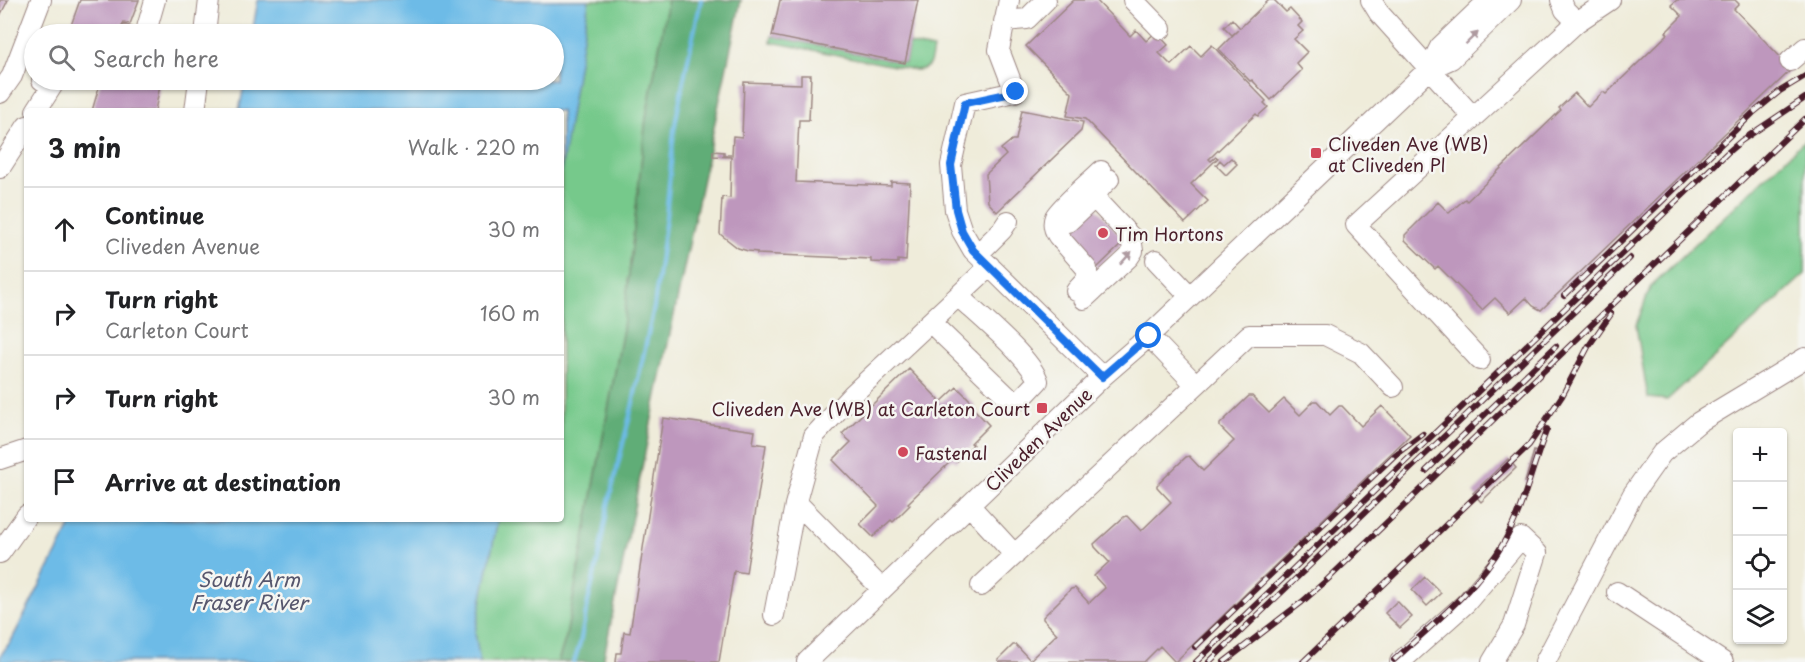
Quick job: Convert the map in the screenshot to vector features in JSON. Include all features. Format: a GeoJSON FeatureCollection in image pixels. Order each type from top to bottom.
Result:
{"type":"FeatureCollection","features":[{"type":"Feature","properties":{"kind":"street"},"geometry":{"type":"LineString","coordinates":[[32,24],[41,0]]}},
{"type":"Feature","properties":{"kind":"street"},"geometry":{"type":"LineString","coordinates":[[148,24],[154,0]]}},
{"type":"Feature","properties":{"kind":"street"},"geometry":{"type":"LineString","coordinates":[[206,24],[209,0]]}},
{"type":"Feature","properties":{"kind":"street"},"geometry":{"type":"LineString","coordinates":[[1009,0],[999,50],[1016,92],[965,103],[951,165],[956,210],[962,231],[984,260],[1102,377]]}},
{"type":"Feature","properties":{"kind":"street"},"geometry":{"type":"LineString","coordinates":[[1004,21],[1027,19],[1046,0]]}},
{"type":"Feature","properties":{"kind":"street"},"geometry":{"type":"LineString","coordinates":[[1133,0],[1161,29]]}},
{"type":"Feature","properties":{"kind":"street"},"geometry":{"type":"LineString","coordinates":[[1371,0],[1379,13],[1473,117]]}},
{"type":"Feature","properties":{"kind":"street","name":"Cliveden Avenue"},"geometry":{"type":"LineString","coordinates":[[1429,69],[1440,47],[1488,0]]}},
{"type":"Feature","properties":{"kind":"street","name":"Cliveden Avenue"},"geometry":{"type":"LineString","coordinates":[[807,662],[1102,377],[1149,336],[1429,69],[1451,59],[1511,0]]}},
{"type":"Feature","properties":{"kind":"street"},"geometry":{"type":"LineString","coordinates":[[1561,0],[1576,22]]}},
{"type":"Feature","properties":{"kind":"street"},"geometry":{"type":"LineString","coordinates":[[1480,360],[1356,225],[1576,22],[1610,0]]}},
{"type":"Feature","properties":{"kind":"street"},"geometry":{"type":"LineString","coordinates":[[0,93],[12,76],[24,45]]}},
{"type":"Feature","properties":{"kind":"street"},"geometry":{"type":"LineString","coordinates":[[1790,61],[1805,48]]}},
{"type":"Feature","properties":{"kind":"street"},"geometry":{"type":"LineString","coordinates":[[17,64],[24,69]]}},
{"type":"Feature","properties":{"kind":"street"},"geometry":{"type":"LineString","coordinates":[[38,108],[49,90]]}},
{"type":"Feature","properties":{"kind":"street"},"geometry":{"type":"LineString","coordinates":[[195,108],[198,90]]}},
{"type":"Feature","properties":{"kind":"street"},"geometry":{"type":"LineString","coordinates":[[0,168],[24,131]]}},
{"type":"Feature","properties":{"kind":"street"},"geometry":{"type":"LineString","coordinates":[[1068,222],[1097,195],[1105,175],[1059,212],[1054,224],[1054,230],[1058,236],[1087,269],[1087,279],[1080,295],[1129,257],[1133,251],[1131,237],[1099,203],[1097,195]]}},
{"type":"Feature","properties":{"kind":"street"},"geometry":{"type":"LineString","coordinates":[[774,615],[796,502],[814,436],[853,394],[958,296],[1008,221]]}},
{"type":"Feature","properties":{"kind":"street"},"geometry":{"type":"LineString","coordinates":[[1160,256],[1194,292]]}},
{"type":"Feature","properties":{"kind":"street"},"geometry":{"type":"LineString","coordinates":[[930,322],[1010,399],[1021,399],[1038,381],[1035,374],[1023,358],[958,296]]}},
{"type":"Feature","properties":{"kind":"street"},"geometry":{"type":"LineString","coordinates":[[981,586],[1249,335],[1324,335],[1361,353],[1393,387]]}},
{"type":"Feature","properties":{"kind":"street"},"geometry":{"type":"LineString","coordinates":[[1149,336],[1196,385]]}},
{"type":"Feature","properties":{"kind":"street"},"geometry":{"type":"LineString","coordinates":[[1545,662],[1633,494],[1662,453],[1699,422],[1805,358]]}},
{"type":"Feature","properties":{"kind":"street"},"geometry":{"type":"LineString","coordinates":[[0,459],[24,451]]}},
{"type":"Feature","properties":{"kind":"street"},"geometry":{"type":"LineString","coordinates":[[796,502],[882,590]]}},
{"type":"Feature","properties":{"kind":"street"},"geometry":{"type":"LineString","coordinates":[[969,505],[1015,555]]}},
{"type":"Feature","properties":{"kind":"street"},"geometry":{"type":"LineString","coordinates":[[0,553],[24,519]]}},
{"type":"Feature","properties":{"kind":"street"},"geometry":{"type":"LineString","coordinates":[[1400,662],[1466,603],[1521,538],[1537,553],[1514,625],[1492,662]]}},
{"type":"Feature","properties":{"kind":"street"},"geometry":{"type":"LineString","coordinates":[[1617,592],[1723,662]]}},
{"type":"Feature","properties":{"kind":"green space"},"geometry":{"type":"Polygon","coordinates":[[[560,0],[668,0],[646,118],[623,329],[566,637],[558,662],[435,662],[477,522],[564,522],[564,108],[560,108],[556,90],[564,90],[564,24],[558,24],[560,0]]]}},
{"type":"Feature","properties":{"kind":"green space"},"geometry":{"type":"Polygon","coordinates":[[[668,0],[741,0],[603,662],[558,662],[566,637],[623,329],[646,118],[668,0]]]}},
{"type":"Feature","properties":{"kind":"green space"},"geometry":{"type":"Polygon","coordinates":[[[772,36],[905,63],[909,44],[933,49],[929,65],[924,69],[915,70],[771,42],[772,36]]]}},
{"type":"Feature","properties":{"kind":"green space"},"geometry":{"type":"Polygon","coordinates":[[[1805,140],[1805,274],[1667,400],[1648,398],[1636,325],[1651,286],[1805,140]]]}},
{"type":"Feature","properties":{"kind":"water"},"geometry":{"type":"Polygon","coordinates":[[[258,0],[589,0],[564,154],[564,108],[240,108],[243,90],[564,90],[564,24],[254,24],[258,0]]]}},
{"type":"Feature","properties":{"kind":"water","name":"South Arm Fraser River"},"geometry":{"type":"Polygon","coordinates":[[[72,522],[497,522],[475,633],[480,662],[0,662],[0,656],[11,641],[72,522]]]}},
{"type":"Feature","properties":{"kind":"building"},"geometry":{"type":"Polygon","coordinates":[[[0,0],[8,0],[0,16],[0,0]]]}},
{"type":"Feature","properties":{"kind":"building"},"geometry":{"type":"Polygon","coordinates":[[[80,0],[139,0],[130,24],[124,22],[123,24],[72,24],[80,0]]]}},
{"type":"Feature","properties":{"kind":"building"},"geometry":{"type":"Polygon","coordinates":[[[780,0],[918,0],[905,63],[772,36],[780,0]]]}},
{"type":"Feature","properties":{"kind":"building"},"geometry":{"type":"Polygon","coordinates":[[[1074,0],[1096,0],[1130,36],[1136,30],[1146,41],[1156,32],[1168,45],[1159,53],[1171,65],[1191,46],[1201,56],[1212,45],[1266,101],[1264,103],[1268,107],[1258,116],[1256,114],[1209,159],[1211,161],[1218,158],[1191,184],[1208,201],[1185,223],[1085,119],[1067,116],[1072,93],[1026,46],[1074,0]]]}},
{"type":"Feature","properties":{"kind":"building"},"geometry":{"type":"Polygon","coordinates":[[[1269,0],[1274,0],[1286,12],[1290,9],[1302,22],[1298,26],[1303,31],[1294,39],[1307,52],[1296,63],[1302,70],[1271,100],[1219,49],[1238,30],[1232,35],[1224,27],[1232,19],[1240,28],[1269,0]]]}},
{"type":"Feature","properties":{"kind":"building"},"geometry":{"type":"Polygon","coordinates":[[[1677,0],[1735,0],[1739,4],[1734,9],[1792,69],[1541,310],[1533,306],[1526,298],[1510,313],[1495,298],[1482,310],[1438,266],[1435,269],[1405,240],[1405,235],[1438,202],[1449,213],[1465,199],[1467,201],[1561,110],[1559,108],[1575,93],[1588,107],[1603,92],[1606,94],[1668,34],[1666,32],[1682,16],[1671,5],[1677,0]]]}},
{"type":"Feature","properties":{"kind":"building"},"geometry":{"type":"Polygon","coordinates":[[[801,75],[811,75],[809,120],[799,120],[796,182],[891,186],[891,182],[910,183],[906,261],[871,262],[871,259],[757,254],[757,252],[738,248],[720,234],[722,197],[730,198],[731,157],[713,156],[713,151],[732,155],[733,136],[742,137],[744,82],[801,84],[801,75]]]}},
{"type":"Feature","properties":{"kind":"building"},"geometry":{"type":"Polygon","coordinates":[[[98,90],[159,90],[156,108],[93,108],[98,90]]]}},
{"type":"Feature","properties":{"kind":"building"},"geometry":{"type":"Polygon","coordinates":[[[1022,110],[1083,122],[1081,131],[997,212],[988,202],[986,174],[1006,155],[1001,149],[1012,140],[1016,140],[1022,110]]]}},
{"type":"Feature","properties":{"kind":"building"},"geometry":{"type":"Polygon","coordinates":[[[1231,158],[1237,164],[1226,175],[1216,165],[1220,160],[1224,164],[1231,158]]]}},
{"type":"Feature","properties":{"kind":"building"},"geometry":{"type":"Polygon","coordinates":[[[1094,205],[1125,241],[1097,268],[1059,229],[1094,205]]]}},
{"type":"Feature","properties":{"kind":"building","name":"Fastenal"},"geometry":{"type":"Polygon","coordinates":[[[909,369],[941,402],[957,387],[975,405],[972,407],[989,425],[956,462],[953,459],[908,503],[910,505],[893,522],[891,520],[873,537],[860,524],[878,506],[833,460],[851,442],[842,434],[909,369]]]}},
{"type":"Feature","properties":{"kind":"building"},"geometry":{"type":"Polygon","coordinates":[[[1249,396],[1252,396],[1269,413],[1284,399],[1300,415],[1314,401],[1317,401],[1330,415],[1342,406],[1361,426],[1382,406],[1410,435],[1175,662],[1160,646],[1144,662],[1000,662],[998,660],[1013,645],[1016,645],[1030,660],[1057,634],[1043,617],[1071,589],[1075,588],[1089,603],[1105,588],[1094,576],[1109,562],[1094,544],[1127,516],[1141,531],[1171,502],[1157,485],[1189,456],[1203,471],[1234,441],[1220,427],[1220,424],[1249,396]]]}},
{"type":"Feature","properties":{"kind":"building"},"geometry":{"type":"Polygon","coordinates":[[[663,418],[755,431],[753,443],[766,445],[746,573],[734,571],[719,662],[616,662],[617,653],[621,653],[624,632],[630,633],[663,418]]]}},
{"type":"Feature","properties":{"kind":"building"},"geometry":{"type":"Polygon","coordinates":[[[1534,451],[1540,453],[1530,484],[1525,482],[1534,451]]]}},
{"type":"Feature","properties":{"kind":"building"},"geometry":{"type":"Polygon","coordinates":[[[1508,459],[1516,468],[1481,502],[1473,493],[1508,459]]]}},
{"type":"Feature","properties":{"kind":"building"},"geometry":{"type":"Polygon","coordinates":[[[1425,577],[1441,593],[1427,606],[1412,590],[1425,577]]]}},
{"type":"Feature","properties":{"kind":"building"},"geometry":{"type":"Polygon","coordinates":[[[1397,601],[1412,617],[1400,628],[1385,613],[1397,601]]]}},
{"type":"Feature","properties":{"kind":"waterway"},"geometry":{"type":"LineString","coordinates":[[574,662],[654,307],[666,217],[674,130],[701,0]]}},
{"type":"Feature","properties":{"kind":"railway"},"geometry":{"type":"LineString","coordinates":[[1564,296],[1753,113],[1780,91],[1805,76]]}},
{"type":"Feature","properties":{"kind":"railway"},"geometry":{"type":"LineString","coordinates":[[1196,662],[1727,153],[1805,98]]}},
{"type":"Feature","properties":{"kind":"railway"},"geometry":{"type":"LineString","coordinates":[[1224,662],[1327,580],[1805,119]]}},
{"type":"Feature","properties":{"kind":"railway"},"geometry":{"type":"LineString","coordinates":[[1209,662],[1630,258]]}},
{"type":"Feature","properties":{"kind":"railway"},"geometry":{"type":"LineString","coordinates":[[1303,662],[1529,445],[1562,396],[1588,347],[1611,314]]}},
{"type":"Feature","properties":{"kind":"railway"},"geometry":{"type":"LineString","coordinates":[[1426,471],[1556,346]]}},
{"type":"Feature","properties":{"kind":"railway"},"geometry":{"type":"LineString","coordinates":[[1394,660],[1454,605],[1493,559],[1517,515],[1547,429]]}},
{"type":"Feature","properties":{"kind":"railway"},"geometry":{"type":"LineString","coordinates":[[1195,647],[1395,455],[1423,434]]}},
{"type":"Feature","properties":{"kind":"place","name":"Cliveden Ave (WB) at Cliveden Pl"},"geometry":{"type":"Point","coordinates":[1316,153]}},
{"type":"Feature","properties":{"kind":"place","name":"Tim Hortons"},"geometry":{"type":"Point","coordinates":[1103,233]}},
{"type":"Feature","properties":{"kind":"place","name":"Cliveden Ave (WB) at Carleton Court"},"geometry":{"type":"Point","coordinates":[1042,408]}},
{"type":"Feature","properties":{"kind":"place","name":"Fastenal"},"geometry":{"type":"Point","coordinates":[903,452]}},
{"type":"Feature","properties":{"kind":"route"},"geometry":{"type":"LineString","coordinates":[[1016,92],[965,103],[951,165],[956,210],[962,231],[973,250],[1102,377],[1149,336]]}}]}
